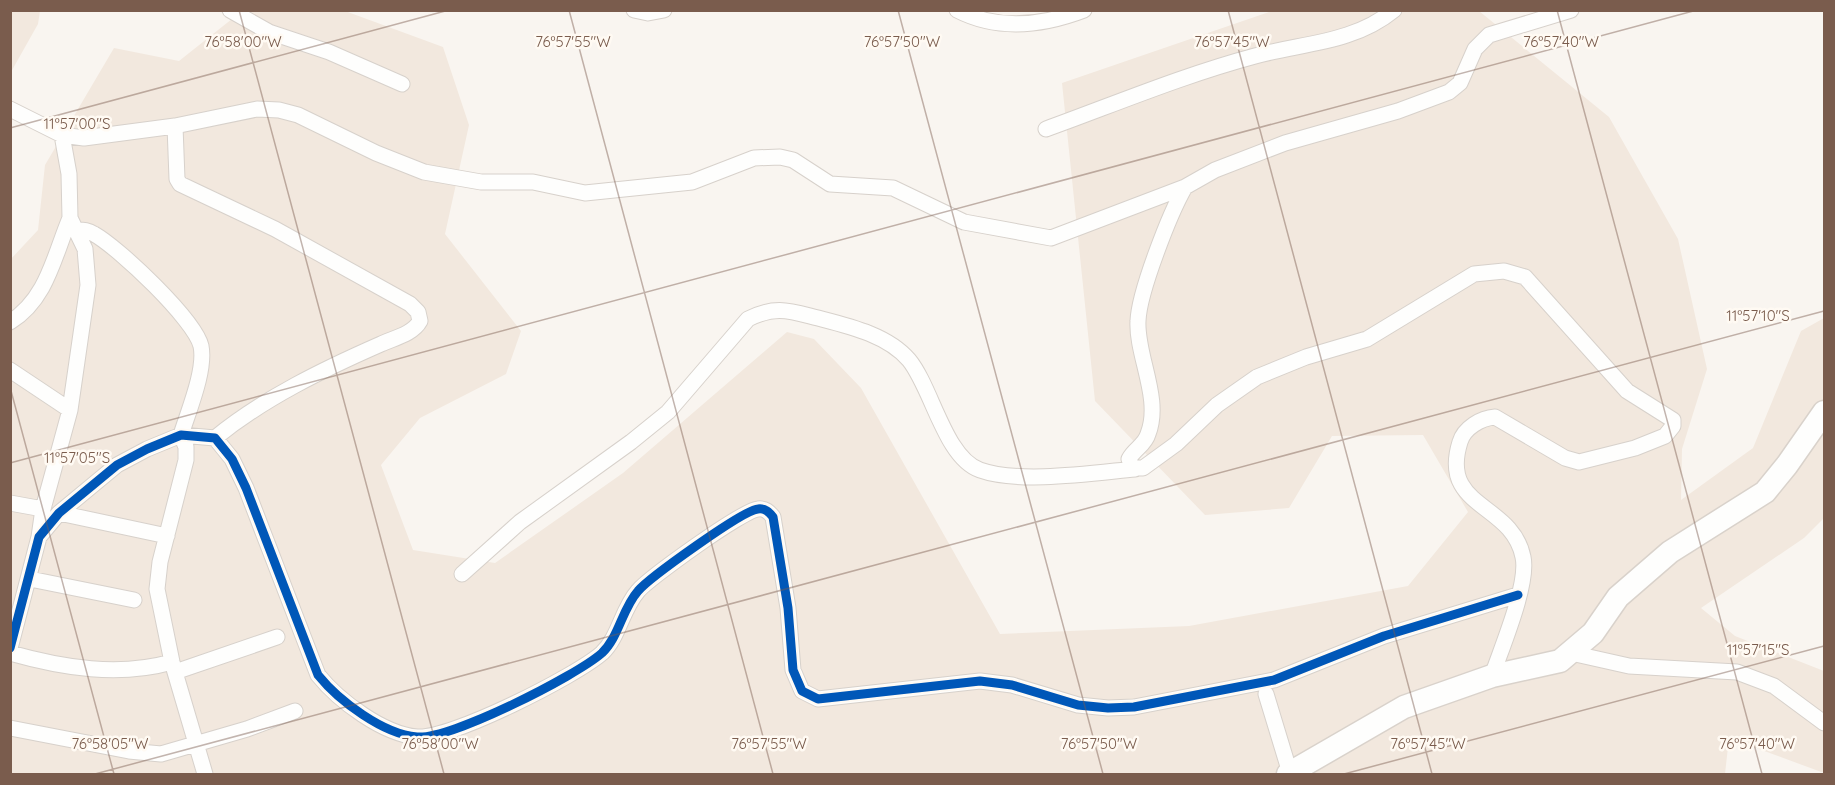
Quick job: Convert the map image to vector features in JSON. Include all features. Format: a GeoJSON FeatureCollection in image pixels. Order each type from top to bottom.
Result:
{"type":"FeatureCollection","features":[{"type":"Feature","properties":{"kind":"street"},"geometry":{"type":"LineString","coordinates":[[230,10],[269,32],[329,52],[402,84]]}},
{"type":"Feature","properties":{"kind":"street"},"geometry":{"type":"LineString","coordinates":[[634,10],[648,13],[663,10]]}},
{"type":"Feature","properties":{"kind":"street"},"geometry":{"type":"LineString","coordinates":[[957,10],[971,17],[1002,24],[1034,24],[1075,12]]}},
{"type":"Feature","properties":{"kind":"street"},"geometry":{"type":"LineString","coordinates":[[1046,129],[1255,56],[1358,33],[1394,10]]}},
{"type":"Feature","properties":{"kind":"street"},"geometry":{"type":"LineString","coordinates":[[10,110],[62,135],[84,138],[175,126],[257,110],[279,110],[298,115],[376,153],[424,172],[481,182],[533,182],[585,193],[692,182],[748,160],[780,157],[793,160],[830,184],[893,188],[906,192],[964,222],[1044,238],[1068,234],[1185,188],[1215,170],[1286,143],[1398,111],[1449,92],[1460,82],[1475,49],[1489,35],[1571,10]]}},
{"type":"Feature","properties":{"kind":"street"},"geometry":{"type":"LineString","coordinates":[[39,537],[59,513],[117,465],[153,446],[181,435],[215,438],[234,423],[333,365],[410,332],[420,321],[418,312],[410,304],[275,229],[180,184],[177,178],[175,126]]}},
{"type":"Feature","properties":{"kind":"street"},"geometry":{"type":"LineString","coordinates":[[10,648],[30,579],[43,509],[70,410],[88,285],[85,249],[73,224],[69,174],[62,135]]}},
{"type":"Feature","properties":{"kind":"street"},"geometry":{"type":"LineString","coordinates":[[1135,469],[1130,466],[1129,459],[1145,441],[1150,425],[1149,381],[1138,332],[1138,314],[1166,227],[1185,188]]}},
{"type":"Feature","properties":{"kind":"street"},"geometry":{"type":"LineString","coordinates":[[10,322],[24,314],[41,290],[73,224]]}},
{"type":"Feature","properties":{"kind":"street"},"geometry":{"type":"LineString","coordinates":[[73,224],[94,233],[110,245],[177,309],[195,330],[201,348],[198,381],[181,435],[186,447],[186,460],[160,562],[157,589],[174,667],[205,774]]}},
{"type":"Feature","properties":{"kind":"street"},"geometry":{"type":"LineString","coordinates":[[462,574],[520,522],[631,442],[668,412],[748,319],[764,311],[782,309],[839,324],[882,339],[908,359],[927,390],[949,439],[967,463],[980,470],[1019,476],[1143,468],[1176,444],[1217,405],[1257,377],[1306,357],[1367,339],[1464,278],[1494,271],[1514,272],[1529,282],[1627,391],[1670,417],[1674,423],[1671,431],[1665,436],[1618,454],[1578,462],[1565,458],[1499,418],[1490,417],[1466,431],[1461,437],[1456,455],[1456,473],[1466,493],[1502,521],[1516,538],[1524,560],[1518,595],[1492,676]]}},
{"type":"Feature","properties":{"kind":"street"},"geometry":{"type":"LineString","coordinates":[[10,370],[70,410]]}},
{"type":"Feature","properties":{"kind":"street"},"geometry":{"type":"LineString","coordinates":[[1266,694],[1289,774],[1404,707],[1492,676],[1560,661],[1593,633],[1618,597],[1670,552],[1764,492],[1787,465],[1824,412]]}},
{"type":"Feature","properties":{"kind":"street"},"geometry":{"type":"LineString","coordinates":[[215,438],[240,473],[318,675],[338,696],[369,718],[417,737],[434,735],[473,721],[585,666],[604,651],[612,640],[624,611],[649,580],[733,522],[756,509],[766,510],[773,517],[788,608],[790,653],[795,678],[802,691],[818,699],[961,681],[980,681],[1012,685],[1078,705],[1108,708],[1134,707],[1274,680],[1384,636],[1518,595]]}},
{"type":"Feature","properties":{"kind":"street"},"geometry":{"type":"LineString","coordinates":[[10,503],[43,509]]}},
{"type":"Feature","properties":{"kind":"street"},"geometry":{"type":"LineString","coordinates":[[59,513],[167,537]]}},
{"type":"Feature","properties":{"kind":"street"},"geometry":{"type":"LineString","coordinates":[[30,579],[134,600]]}},
{"type":"Feature","properties":{"kind":"street"},"geometry":{"type":"LineString","coordinates":[[10,653],[63,665],[110,670],[145,670],[174,667],[277,637]]}},
{"type":"Feature","properties":{"kind":"street"},"geometry":{"type":"LineString","coordinates":[[1571,653],[1629,666],[1737,672],[1774,686],[1824,723]]}},
{"type":"Feature","properties":{"kind":"street"},"geometry":{"type":"LineString","coordinates":[[10,728],[145,754],[161,754],[196,746],[295,711]]}},
{"type":"Feature","properties":{"kind":"shaded area"},"geometry":{"type":"Polygon","coordinates":[[[11,10],[40,11],[38,24],[11,72],[11,10]]]}},
{"type":"Feature","properties":{"kind":"shaded area"},"geometry":{"type":"Polygon","coordinates":[[[242,11],[345,11],[443,47],[469,125],[445,234],[521,331],[506,374],[420,418],[381,465],[413,550],[495,563],[623,473],[787,332],[814,339],[861,388],[1000,634],[1189,626],[1408,586],[1468,512],[1423,435],[1332,436],[1289,508],[1205,515],[1095,401],[1062,83],[1272,11],[1479,11],[1609,117],[1678,239],[1707,369],[1682,449],[1681,500],[1753,448],[1801,331],[1824,318],[1824,518],[1804,538],[1701,608],[1735,636],[1824,671],[1824,773],[1729,738],[1725,774],[11,774],[10,260],[38,230],[45,165],[114,48],[179,61],[242,11]]]}},
{"type":"Feature","properties":{"kind":"cycle path"},"geometry":{"type":"LineString","coordinates":[[10,648],[39,537],[59,513],[117,465],[181,435],[215,438],[232,459],[246,488],[318,675],[363,715],[390,730],[417,737],[433,735],[483,718],[541,690],[588,663],[602,653],[613,639],[628,606],[638,591],[716,532],[734,520],[758,509],[767,511],[773,517],[788,608],[793,670],[802,691],[818,699],[980,681],[1012,685],[1078,705],[1108,708],[1134,707],[1274,680],[1384,636],[1518,595]]}}]}
